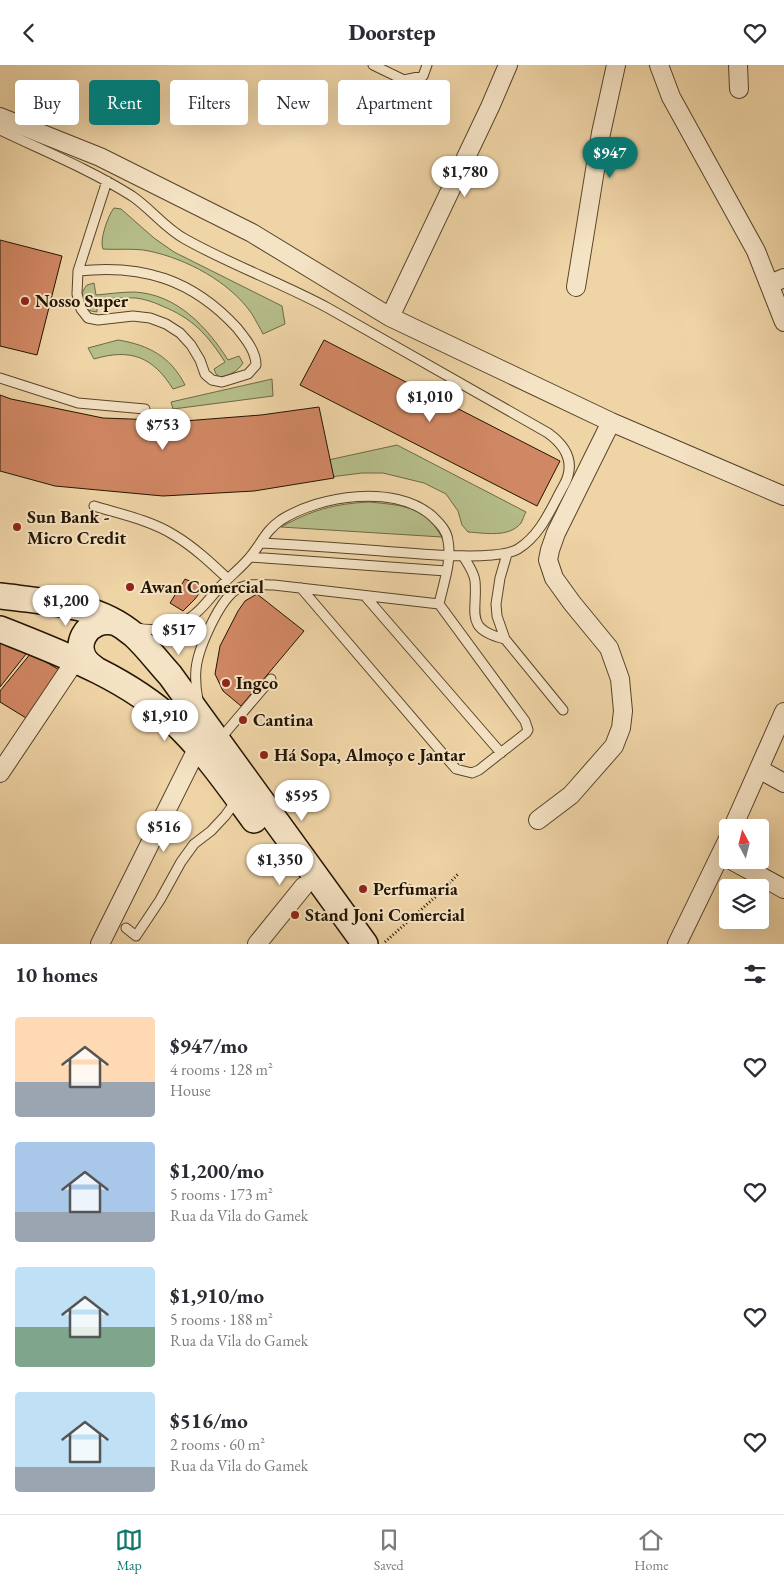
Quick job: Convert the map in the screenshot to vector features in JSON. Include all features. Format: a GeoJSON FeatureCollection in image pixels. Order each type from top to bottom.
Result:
{"type":"FeatureCollection","features":[{"type":"Feature","properties":{"kind":"main road"},"geometry":{"type":"LineString","coordinates":[[0,596],[85,608],[117,623],[134,635],[147,648],[170,675],[207,737],[238,798],[346,944]]}},
{"type":"Feature","properties":{"kind":"main road"},"geometry":{"type":"LineString","coordinates":[[85,665],[87,663],[82,652],[82,643],[84,635],[89,628],[100,622],[109,621],[117,623]]}},
{"type":"Feature","properties":{"kind":"main road"},"geometry":{"type":"LineString","coordinates":[[0,629],[85,665],[146,699],[173,721],[207,737],[365,944]]}},
{"type":"Feature","properties":{"kind":"street"},"geometry":{"type":"LineString","coordinates":[[390,317],[490,107],[508,65]]}},
{"type":"Feature","properties":{"kind":"street"},"geometry":{"type":"LineString","coordinates":[[576,287],[601,133],[616,65]]}},
{"type":"Feature","properties":{"kind":"street"},"geometry":{"type":"LineString","coordinates":[[658,65],[671,97],[756,251],[777,281],[784,322]]}},
{"type":"Feature","properties":{"kind":"street"},"geometry":{"type":"LineString","coordinates":[[738,65],[739,89]]}},
{"type":"Feature","properties":{"kind":"street"},"geometry":{"type":"LineString","coordinates":[[0,117],[100,157],[252,233],[390,317],[611,422],[784,496]]}},
{"type":"Feature","properties":{"kind":"street"},"geometry":{"type":"LineString","coordinates":[[538,820],[571,795],[614,746],[621,728],[623,711],[620,679],[610,648],[572,603],[554,578],[548,560],[556,533],[611,422]]}},
{"type":"Feature","properties":{"kind":"street"},"geometry":{"type":"LineString","coordinates":[[0,773],[85,665]]}},
{"type":"Feature","properties":{"kind":"street"},"geometry":{"type":"LineString","coordinates":[[737,819],[784,711]]}},
{"type":"Feature","properties":{"kind":"street"},"geometry":{"type":"LineString","coordinates":[[100,944],[207,737]]}},
{"type":"Feature","properties":{"kind":"street"},"geometry":{"type":"LineString","coordinates":[[759,769],[784,783]]}},
{"type":"Feature","properties":{"kind":"street"},"geometry":{"type":"LineString","coordinates":[[677,944],[719,868]]}},
{"type":"Feature","properties":{"kind":"street"},"geometry":{"type":"LineString","coordinates":[[752,869],[784,889]]}},
{"type":"Feature","properties":{"kind":"street"},"geometry":{"type":"LineString","coordinates":[[257,944],[304,886]]}},
{"type":"Feature","properties":{"kind":"lane"},"geometry":{"type":"LineString","coordinates":[[373,65],[404,80],[423,76],[427,65]]}},
{"type":"Feature","properties":{"kind":"lane"},"geometry":{"type":"LineString","coordinates":[[0,130],[107,181],[134,197],[184,239],[300,293],[548,433],[559,441],[567,452],[569,466],[566,481],[540,528],[530,541],[507,554],[463,556],[260,543]]}},
{"type":"Feature","properties":{"kind":"lane"},"geometry":{"type":"LineString","coordinates":[[78,271],[106,268],[133,270],[160,276],[184,287],[206,300],[227,318],[244,337],[256,358],[256,365],[248,374],[222,382],[212,381],[205,374],[200,360],[191,345],[180,333],[166,324],[150,318],[133,316],[98,320],[88,318],[81,309],[77,294],[78,271],[107,181]]}},
{"type":"Feature","properties":{"kind":"lane"},"geometry":{"type":"LineString","coordinates":[[0,378],[78,403],[145,409]]}},
{"type":"Feature","properties":{"kind":"lane"},"geometry":{"type":"LineString","coordinates":[[117,623],[145,630],[172,627],[190,618],[205,605],[218,588],[250,557],[269,529],[301,509],[347,498],[373,496],[398,500],[422,508],[441,525],[448,540],[448,555],[439,605]]}},
{"type":"Feature","properties":{"kind":"lane"},"geometry":{"type":"LineString","coordinates":[[94,505],[146,522],[172,534],[195,549],[228,579]]}},
{"type":"Feature","properties":{"kind":"lane"},"geometry":{"type":"LineString","coordinates":[[507,554],[500,578],[496,604],[497,616],[505,639],[563,710]]}},
{"type":"Feature","properties":{"kind":"lane"},"geometry":{"type":"LineString","coordinates":[[463,556],[474,579],[474,605],[476,619],[481,629],[490,635],[505,639]]}},
{"type":"Feature","properties":{"kind":"lane"},"geometry":{"type":"LineString","coordinates":[[250,557],[446,571]]}},
{"type":"Feature","properties":{"kind":"lane"},"geometry":{"type":"LineString","coordinates":[[271,679],[207,737],[195,680],[196,667],[205,638],[227,598],[238,589],[250,584],[301,588],[439,605],[527,725],[526,733],[479,770],[472,773],[456,769],[301,588]]}},
{"type":"Feature","properties":{"kind":"lane"},"geometry":{"type":"LineString","coordinates":[[365,596],[501,753]]}},
{"type":"Feature","properties":{"kind":"lane"},"geometry":{"type":"LineString","coordinates":[[126,928],[136,936],[194,844],[211,831],[238,798]]}},
{"type":"Feature","properties":{"kind":"path"},"geometry":{"type":"LineString","coordinates":[[383,944],[442,891],[459,873]]}},
{"type":"Feature","properties":{"kind":"green space"},"geometry":{"type":"Polygon","coordinates":[[[114,208],[121,209],[154,238],[174,252],[282,306],[285,324],[263,334],[252,314],[232,292],[207,273],[178,260],[144,250],[103,249],[102,240],[105,228],[114,208]]]}},
{"type":"Feature","properties":{"kind":"green space"},"geometry":{"type":"Polygon","coordinates":[[[94,283],[96,295],[134,292],[150,294],[164,299],[189,314],[210,336],[228,360],[239,356],[243,363],[233,373],[220,377],[214,369],[225,362],[205,335],[182,316],[152,302],[136,298],[97,299],[97,312],[86,310],[82,301],[82,294],[87,285],[94,283]]]}},
{"type":"Feature","properties":{"kind":"green space"},"geometry":{"type":"Polygon","coordinates":[[[118,340],[140,345],[158,354],[173,367],[185,385],[173,389],[157,369],[140,358],[130,355],[119,355],[94,359],[88,348],[118,340]]]}},
{"type":"Feature","properties":{"kind":"green space"},"geometry":{"type":"Polygon","coordinates":[[[272,379],[273,396],[173,409],[171,402],[272,379]]]}},
{"type":"Feature","properties":{"kind":"green space"},"geometry":{"type":"Polygon","coordinates":[[[397,445],[526,512],[521,523],[516,528],[503,533],[468,532],[462,525],[458,511],[446,494],[424,483],[383,473],[362,473],[322,478],[319,462],[397,445]]]}},
{"type":"Feature","properties":{"kind":"green space"},"geometry":{"type":"Polygon","coordinates":[[[369,502],[401,506],[417,511],[430,520],[442,537],[281,527],[323,509],[344,504],[369,502]]]}},
{"type":"Feature","properties":{"kind":"building","name":"Nosso Super"},"geometry":{"type":"Polygon","coordinates":[[[0,240],[62,256],[37,355],[0,346],[0,240]]]}},
{"type":"Feature","properties":{"kind":"building"},"geometry":{"type":"Polygon","coordinates":[[[324,340],[560,461],[537,506],[300,385],[324,340]]]}},
{"type":"Feature","properties":{"kind":"building"},"geometry":{"type":"Polygon","coordinates":[[[0,395],[11,399],[103,418],[184,421],[261,415],[319,407],[334,478],[254,491],[163,496],[55,486],[0,471],[0,395]]]}},
{"type":"Feature","properties":{"kind":"building"},"geometry":{"type":"Polygon","coordinates":[[[185,579],[204,587],[183,611],[170,603],[185,579]]]}},
{"type":"Feature","properties":{"kind":"building"},"geometry":{"type":"Polygon","coordinates":[[[257,594],[304,631],[241,706],[223,691],[215,674],[220,646],[238,611],[245,601],[257,594]]]}},
{"type":"Feature","properties":{"kind":"building"},"geometry":{"type":"Polygon","coordinates":[[[0,636],[30,649],[0,687],[0,636]]]}},
{"type":"Feature","properties":{"kind":"building"},"geometry":{"type":"Polygon","coordinates":[[[31,653],[61,671],[31,721],[0,702],[0,691],[31,653]]]}},
{"type":"Feature","properties":{"kind":"place","name":"Nosso Super"},"geometry":{"type":"Point","coordinates":[25,301]}},
{"type":"Feature","properties":{"kind":"place","name":"Sun Bank - Micro Credit"},"geometry":{"type":"Point","coordinates":[17,527]}},
{"type":"Feature","properties":{"kind":"place","name":"Awan Comercial"},"geometry":{"type":"Point","coordinates":[130,587]}},
{"type":"Feature","properties":{"kind":"place","name":"Ingco"},"geometry":{"type":"Point","coordinates":[226,683]}},
{"type":"Feature","properties":{"kind":"place","name":"Cantina"},"geometry":{"type":"Point","coordinates":[243,720]}},
{"type":"Feature","properties":{"kind":"place","name":"Há Sopa, Almoço e Jantar"},"geometry":{"type":"Point","coordinates":[264,755]}},
{"type":"Feature","properties":{"kind":"place","name":"Perfumaria"},"geometry":{"type":"Point","coordinates":[363,889]}},
{"type":"Feature","properties":{"kind":"place","name":"Stand Joni Comercial"},"geometry":{"type":"Point","coordinates":[295,915]}}]}
